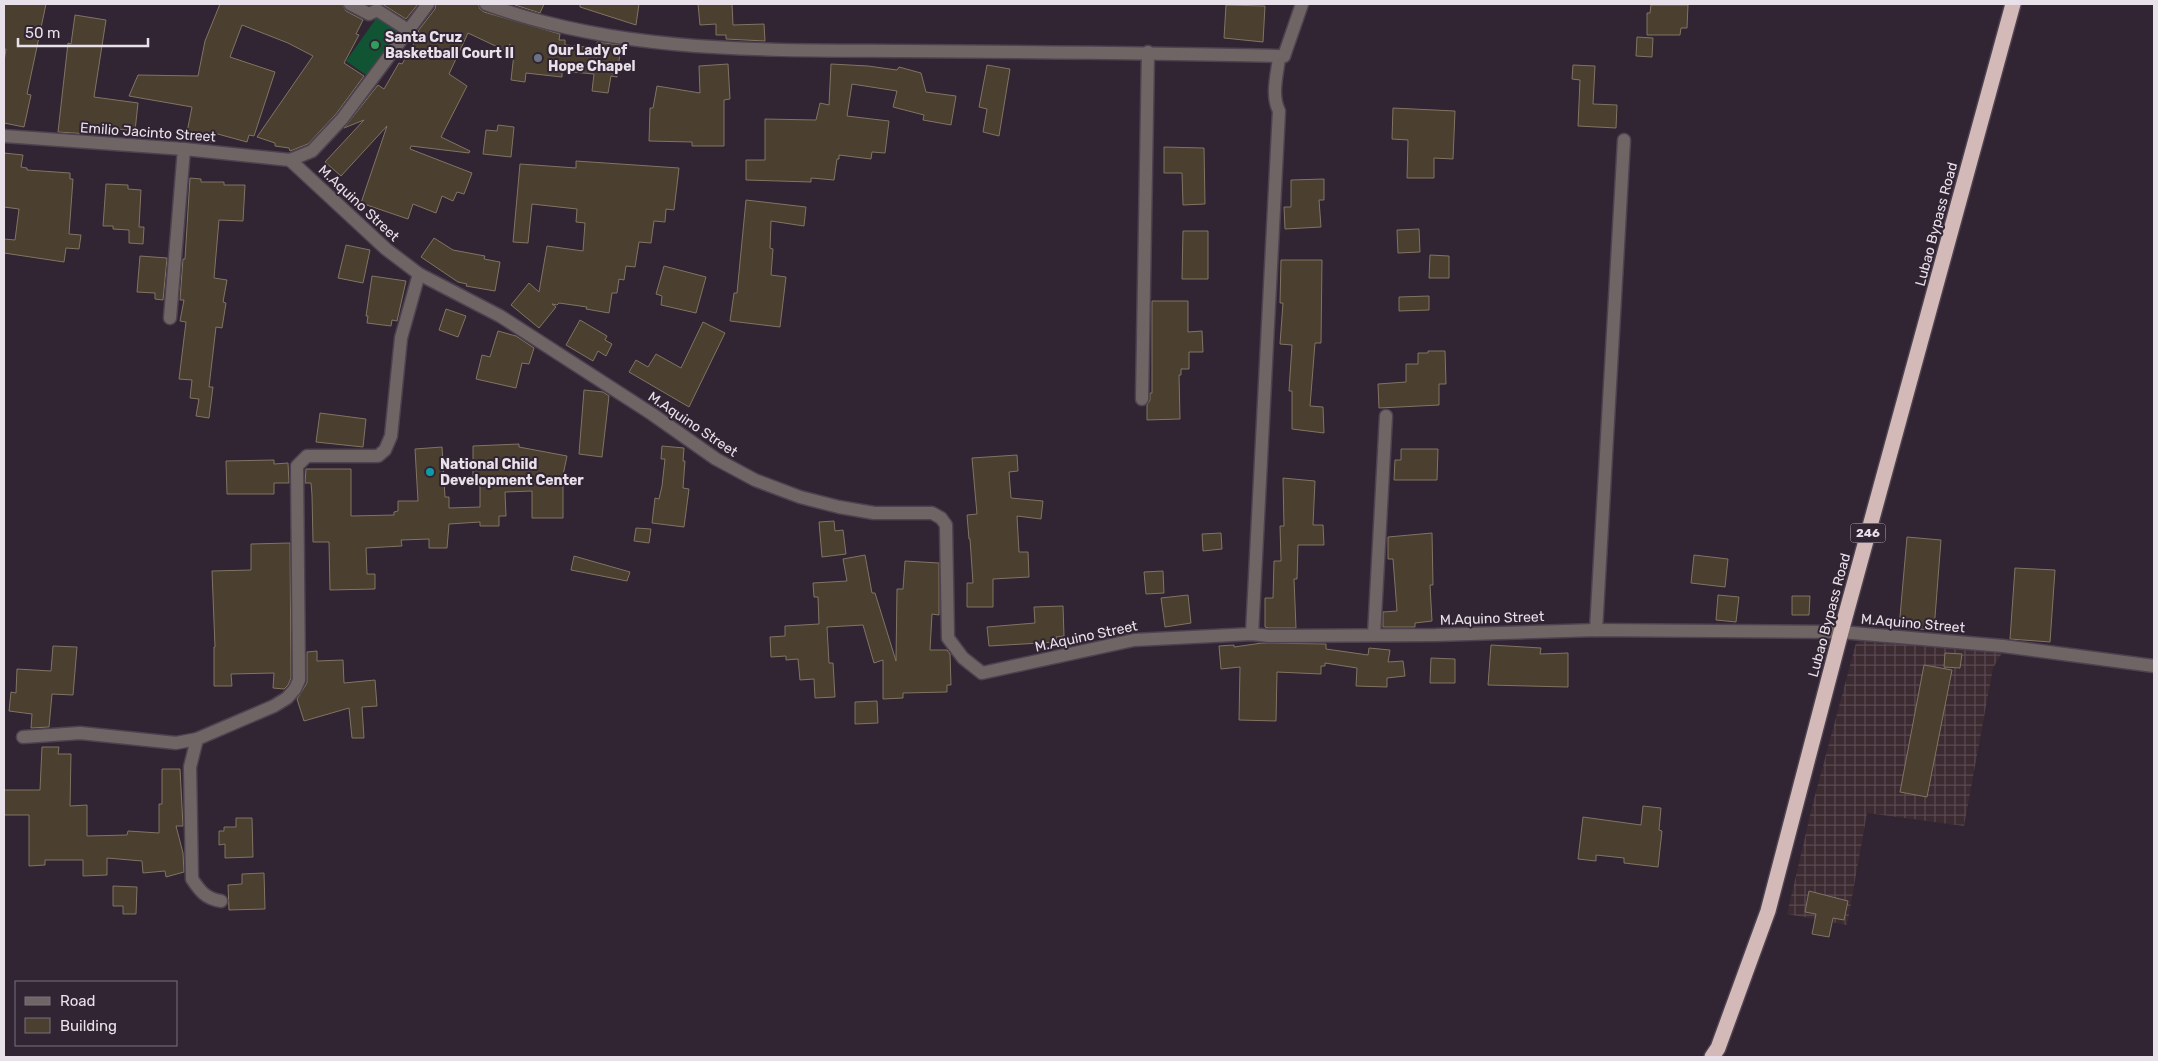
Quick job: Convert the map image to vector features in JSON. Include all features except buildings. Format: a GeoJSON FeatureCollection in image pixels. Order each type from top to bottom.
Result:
{"type":"FeatureCollection","features":[{"type":"Feature","properties":{"kind":"highway","name":"Lubao Bypass Road"},"geometry":{"type":"LineString","coordinates":[[1712,1057],[1718,1048],[1768,911],[1841,632],[2013,4]]}},
{"type":"Feature","properties":{"kind":"street"},"geometry":{"type":"LineString","coordinates":[[350,4],[369,14],[378,10],[408,30]]}},
{"type":"Feature","properties":{"kind":"street"},"geometry":{"type":"LineString","coordinates":[[290,160],[312,151],[342,119],[428,4]]}},
{"type":"Feature","properties":{"kind":"street"},"geometry":{"type":"LineString","coordinates":[[486,4],[518,16],[606,35],[658,44],[701,47],[787,50],[1148,52],[1284,56]]}},
{"type":"Feature","properties":{"kind":"street"},"geometry":{"type":"LineString","coordinates":[[1252,634],[1278,111],[1275,103],[1276,85],[1279,58],[1284,56],[1302,4]]}},
{"type":"Feature","properties":{"kind":"street"},"geometry":{"type":"LineString","coordinates":[[1142,399],[1148,52]]}},
{"type":"Feature","properties":{"kind":"street","name":"Emilio Jacinto Street"},"geometry":{"type":"LineString","coordinates":[[4,136],[290,160]]}},
{"type":"Feature","properties":{"kind":"street"},"geometry":{"type":"LineString","coordinates":[[1596,630],[1624,140]]}},
{"type":"Feature","properties":{"kind":"street"},"geometry":{"type":"LineString","coordinates":[[170,318],[184,150]]}},
{"type":"Feature","properties":{"kind":"street","name":"M.Aquino Street"},"geometry":{"type":"LineString","coordinates":[[290,160],[386,249],[419,274],[500,316],[652,414],[716,459],[755,480],[800,497],[839,507],[874,512],[925,512],[941,518],[946,524],[948,638],[963,658],[982,673],[1134,640],[1252,634],[1269,636],[1436,635],[1596,630],[1841,632],[2003,646],[2154,666]]}},
{"type":"Feature","properties":{"kind":"street"},"geometry":{"type":"LineString","coordinates":[[22,737],[80,733],[176,743],[198,739],[274,706],[287,698],[295,689],[299,680],[297,466],[307,456],[378,456],[385,450],[391,436],[402,338],[419,274]]}},
{"type":"Feature","properties":{"kind":"street"},"geometry":{"type":"LineString","coordinates":[[1374,635],[1386,416]]}},
{"type":"Feature","properties":{"kind":"street"},"geometry":{"type":"LineString","coordinates":[[198,739],[190,768],[192,879],[200,892],[210,900],[221,901]]}},
{"type":"Feature","properties":{"kind":"shaded area"},"geometry":{"type":"Polygon","coordinates":[[[1862,640],[2002,653],[1993,668],[1964,826],[1867,813],[1847,925],[1787,914],[1813,803],[1856,643],[1862,640]]]}},
{"type":"Feature","properties":{"kind":"green space","name":"Santa Cruz Basketball Court II"},"geometry":{"type":"Polygon","coordinates":[[[380,13],[403,30],[369,77],[346,61],[380,13]]]}},
{"type":"Feature","properties":{"kind":"place","name":"Santa Cruz Basketball Court II"},"geometry":{"type":"Point","coordinates":[375,45]}},
{"type":"Feature","properties":{"kind":"place","name":"Our Lady of Hope Chapel"},"geometry":{"type":"Point","coordinates":[538,58]}},
{"type":"Feature","properties":{"kind":"place","name":"National Child Development Center"},"geometry":{"type":"Point","coordinates":[430,472]}}]}
